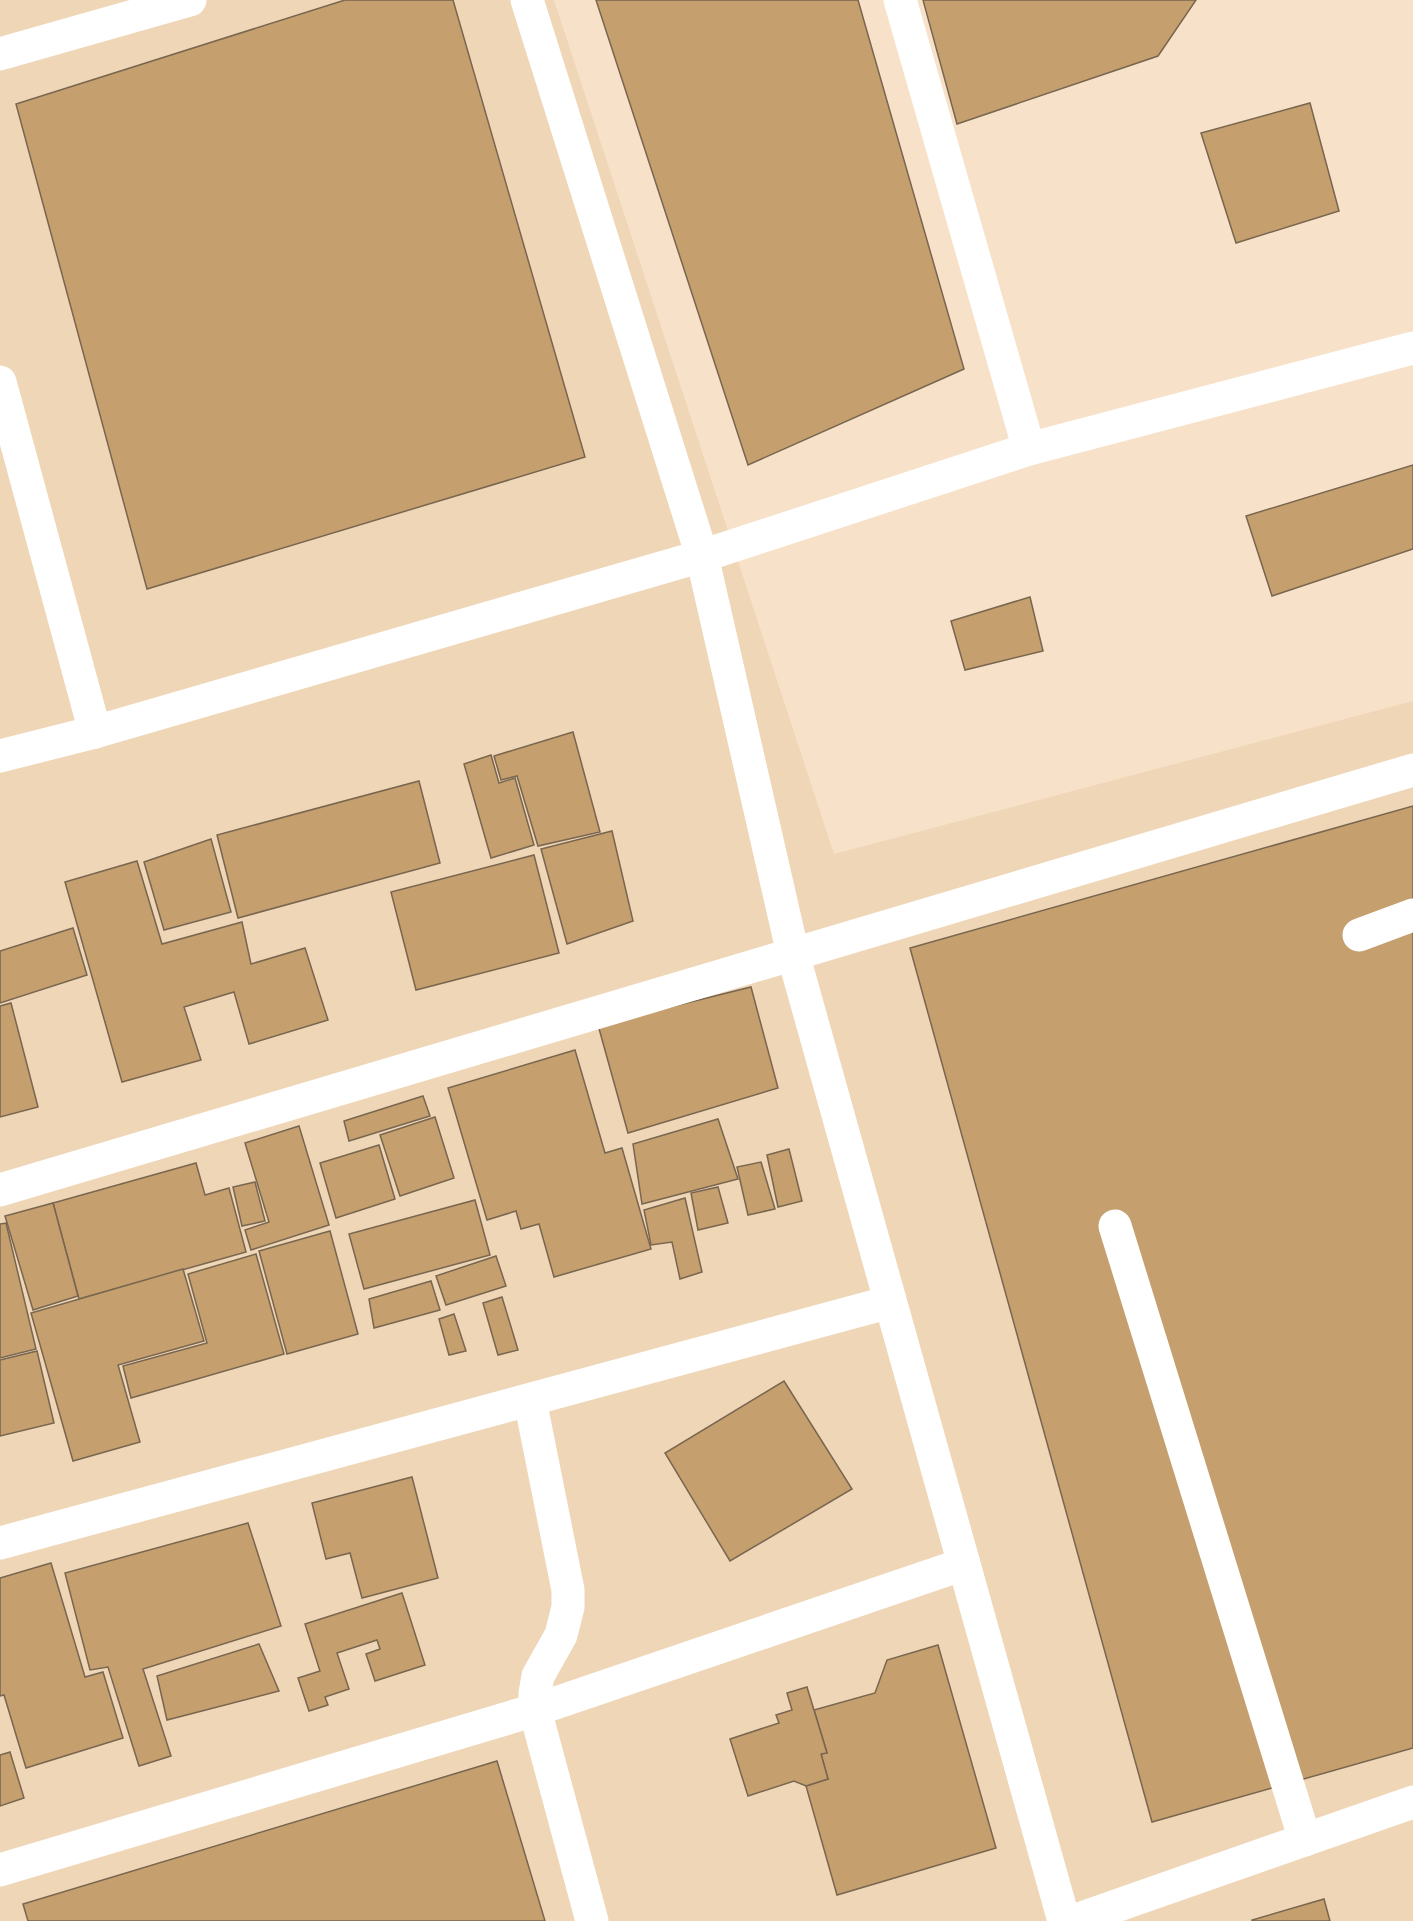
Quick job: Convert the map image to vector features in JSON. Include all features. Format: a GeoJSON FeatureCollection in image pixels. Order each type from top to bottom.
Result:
{"type":"FeatureCollection","features":[{"type":"Feature","properties":{"kind":"lane"},"geometry":{"type":"LineString","coordinates":[[0,54],[190,0]]}},
{"type":"Feature","properties":{"kind":"lane"},"geometry":{"type":"LineString","coordinates":[[528,0],[702,556],[793,954],[1064,1921]]}},
{"type":"Feature","properties":{"kind":"lane"},"geometry":{"type":"LineString","coordinates":[[900,0],[1029,449]]}},
{"type":"Feature","properties":{"kind":"lane"},"geometry":{"type":"LineString","coordinates":[[0,756],[95,732],[702,556],[1029,449],[1413,348]]}},
{"type":"Feature","properties":{"kind":"lane"},"geometry":{"type":"LineString","coordinates":[[0,385],[95,732]]}},
{"type":"Feature","properties":{"kind":"lane"},"geometry":{"type":"LineString","coordinates":[[0,1190],[1413,770]]}},
{"type":"Feature","properties":{"kind":"lane"},"geometry":{"type":"LineString","coordinates":[[1359,935],[1413,915]]}},
{"type":"Feature","properties":{"kind":"lane"},"geometry":{"type":"LineString","coordinates":[[1114,1226],[1305,1840]]}},
{"type":"Feature","properties":{"kind":"lane"},"geometry":{"type":"LineString","coordinates":[[0,1543],[890,1302]]}},
{"type":"Feature","properties":{"kind":"lane"},"geometry":{"type":"LineString","coordinates":[[530,1400],[568,1590],[568,1607],[561,1635],[538,1676],[535,1710],[592,1921]]}},
{"type":"Feature","properties":{"kind":"lane"},"geometry":{"type":"LineString","coordinates":[[0,1870],[535,1710],[964,1564]]}},
{"type":"Feature","properties":{"kind":"lane"},"geometry":{"type":"LineString","coordinates":[[1073,1921],[1413,1802]]}},
{"type":"Feature","properties":{"kind":"shaded area"},"geometry":{"type":"Polygon","coordinates":[[[0,0],[554,0],[834,854],[1413,701],[1413,1921],[0,1921],[0,0]]]}},
{"type":"Feature","properties":{"kind":"building"},"geometry":{"type":"Polygon","coordinates":[[[345,0],[453,0],[585,457],[147,589],[16,104],[345,0]]]}},
{"type":"Feature","properties":{"kind":"building"},"geometry":{"type":"Polygon","coordinates":[[[596,0],[858,0],[964,369],[748,465],[596,0]]]}},
{"type":"Feature","properties":{"kind":"building"},"geometry":{"type":"Polygon","coordinates":[[[923,0],[1196,0],[1158,56],[957,124],[923,0]]]}},
{"type":"Feature","properties":{"kind":"building"},"geometry":{"type":"Polygon","coordinates":[[[1310,103],[1339,211],[1236,243],[1201,133],[1310,103]]]}},
{"type":"Feature","properties":{"kind":"building"},"geometry":{"type":"Polygon","coordinates":[[[1413,465],[1413,549],[1272,596],[1246,516],[1413,465]]]}},
{"type":"Feature","properties":{"kind":"building"},"geometry":{"type":"Polygon","coordinates":[[[1030,597],[1043,651],[965,670],[951,621],[1030,597]]]}},
{"type":"Feature","properties":{"kind":"building"},"geometry":{"type":"Polygon","coordinates":[[[573,732],[600,832],[538,846],[517,776],[501,780],[494,756],[573,732]]]}},
{"type":"Feature","properties":{"kind":"building"},"geometry":{"type":"Polygon","coordinates":[[[491,755],[499,783],[515,778],[534,845],[491,858],[464,764],[491,755]]]}},
{"type":"Feature","properties":{"kind":"building"},"geometry":{"type":"Polygon","coordinates":[[[419,781],[440,863],[238,918],[217,835],[419,781]]]}},
{"type":"Feature","properties":{"kind":"building"},"geometry":{"type":"Polygon","coordinates":[[[1413,806],[1413,1748],[1152,1822],[910,948],[1413,806]]]}},
{"type":"Feature","properties":{"kind":"building"},"geometry":{"type":"Polygon","coordinates":[[[612,831],[633,921],[567,944],[541,849],[612,831]]]}},
{"type":"Feature","properties":{"kind":"building"},"geometry":{"type":"Polygon","coordinates":[[[211,839],[231,912],[164,930],[144,862],[211,839]]]}},
{"type":"Feature","properties":{"kind":"building"},"geometry":{"type":"Polygon","coordinates":[[[534,855],[559,953],[416,990],[391,892],[534,855]]]}},
{"type":"Feature","properties":{"kind":"building"},"geometry":{"type":"Polygon","coordinates":[[[137,861],[162,944],[242,922],[251,964],[305,948],[328,1020],[249,1044],[234,992],[184,1007],[201,1060],[122,1082],[65,882],[137,861]]]}},
{"type":"Feature","properties":{"kind":"building"},"geometry":{"type":"Polygon","coordinates":[[[73,928],[87,975],[0,1003],[0,951],[73,928]]]}},
{"type":"Feature","properties":{"kind":"building"},"geometry":{"type":"Polygon","coordinates":[[[751,987],[778,1088],[628,1133],[598,1025],[751,987]]]}},
{"type":"Feature","properties":{"kind":"building"},"geometry":{"type":"Polygon","coordinates":[[[11,1003],[38,1107],[0,1117],[0,1006],[11,1003]]]}},
{"type":"Feature","properties":{"kind":"building"},"geometry":{"type":"Polygon","coordinates":[[[575,1050],[605,1153],[622,1148],[651,1249],[554,1277],[539,1224],[521,1229],[516,1211],[487,1220],[448,1088],[575,1050]]]}},
{"type":"Feature","properties":{"kind":"building"},"geometry":{"type":"Polygon","coordinates":[[[423,1096],[430,1116],[349,1141],[344,1121],[423,1096]]]}},
{"type":"Feature","properties":{"kind":"building"},"geometry":{"type":"Polygon","coordinates":[[[435,1117],[454,1178],[400,1196],[380,1135],[435,1117]]]}},
{"type":"Feature","properties":{"kind":"building"},"geometry":{"type":"Polygon","coordinates":[[[718,1119],[738,1179],[642,1204],[633,1144],[718,1119]]]}},
{"type":"Feature","properties":{"kind":"building"},"geometry":{"type":"Polygon","coordinates":[[[299,1126],[329,1225],[251,1250],[245,1230],[269,1222],[245,1143],[299,1126]]]}},
{"type":"Feature","properties":{"kind":"building"},"geometry":{"type":"Polygon","coordinates":[[[379,1145],[395,1199],[336,1218],[320,1163],[379,1145]]]}},
{"type":"Feature","properties":{"kind":"building"},"geometry":{"type":"Polygon","coordinates":[[[789,1149],[802,1201],[778,1207],[767,1155],[789,1149]]]}},
{"type":"Feature","properties":{"kind":"building"},"geometry":{"type":"Polygon","coordinates":[[[761,1162],[775,1209],[748,1215],[737,1167],[761,1162]]]}},
{"type":"Feature","properties":{"kind":"building"},"geometry":{"type":"Polygon","coordinates":[[[196,1163],[205,1195],[229,1188],[246,1252],[79,1299],[53,1203],[196,1163]]]}},
{"type":"Feature","properties":{"kind":"building"},"geometry":{"type":"Polygon","coordinates":[[[255,1182],[265,1221],[242,1226],[233,1187],[255,1182]]]}},
{"type":"Feature","properties":{"kind":"building"},"geometry":{"type":"Polygon","coordinates":[[[718,1187],[728,1223],[698,1230],[691,1193],[718,1187]]]}},
{"type":"Feature","properties":{"kind":"building"},"geometry":{"type":"Polygon","coordinates":[[[685,1198],[702,1272],[680,1279],[672,1242],[651,1245],[644,1210],[685,1198]]]}},
{"type":"Feature","properties":{"kind":"building"},"geometry":{"type":"Polygon","coordinates":[[[475,1200],[490,1255],[364,1289],[349,1234],[475,1200]]]}},
{"type":"Feature","properties":{"kind":"building"},"geometry":{"type":"Polygon","coordinates":[[[53,1203],[78,1296],[33,1310],[5,1216],[53,1203]]]}},
{"type":"Feature","properties":{"kind":"building"},"geometry":{"type":"Polygon","coordinates":[[[6,1223],[36,1349],[0,1358],[0,1224],[6,1223]]]}},
{"type":"Feature","properties":{"kind":"building"},"geometry":{"type":"Polygon","coordinates":[[[330,1231],[358,1334],[287,1354],[259,1251],[330,1231]]]}},
{"type":"Feature","properties":{"kind":"building"},"geometry":{"type":"Polygon","coordinates":[[[256,1254],[284,1354],[131,1398],[123,1366],[207,1343],[188,1274],[256,1254]]]}},
{"type":"Feature","properties":{"kind":"building"},"geometry":{"type":"Polygon","coordinates":[[[496,1256],[506,1286],[446,1305],[436,1276],[496,1256]]]}},
{"type":"Feature","properties":{"kind":"building"},"geometry":{"type":"Polygon","coordinates":[[[183,1269],[204,1341],[118,1365],[140,1442],[73,1461],[31,1313],[183,1269]]]}},
{"type":"Feature","properties":{"kind":"building"},"geometry":{"type":"Polygon","coordinates":[[[431,1281],[440,1310],[374,1328],[369,1299],[431,1281]]]}},
{"type":"Feature","properties":{"kind":"building"},"geometry":{"type":"Polygon","coordinates":[[[502,1297],[518,1350],[498,1355],[483,1303],[502,1297]]]}},
{"type":"Feature","properties":{"kind":"building"},"geometry":{"type":"Polygon","coordinates":[[[454,1314],[466,1351],[449,1355],[439,1319],[454,1314]]]}},
{"type":"Feature","properties":{"kind":"building"},"geometry":{"type":"Polygon","coordinates":[[[37,1351],[54,1423],[0,1436],[0,1360],[37,1351]]]}},
{"type":"Feature","properties":{"kind":"building"},"geometry":{"type":"Polygon","coordinates":[[[784,1381],[852,1489],[730,1561],[665,1453],[784,1381]]]}},
{"type":"Feature","properties":{"kind":"building"},"geometry":{"type":"Polygon","coordinates":[[[412,1477],[438,1578],[362,1598],[350,1553],[326,1559],[312,1503],[412,1477]]]}},
{"type":"Feature","properties":{"kind":"building"},"geometry":{"type":"Polygon","coordinates":[[[248,1523],[281,1626],[143,1669],[171,1756],[139,1766],[108,1667],[90,1670],[65,1573],[248,1523]]]}},
{"type":"Feature","properties":{"kind":"building"},"geometry":{"type":"Polygon","coordinates":[[[51,1563],[85,1677],[103,1672],[123,1738],[26,1768],[4,1695],[0,1696],[0,1578],[51,1563]]]}},
{"type":"Feature","properties":{"kind":"building"},"geometry":{"type":"Polygon","coordinates":[[[402,1593],[425,1665],[375,1681],[366,1654],[380,1649],[377,1640],[337,1653],[349,1689],[325,1697],[328,1705],[309,1711],[298,1678],[320,1671],[305,1624],[402,1593]]]}},
{"type":"Feature","properties":{"kind":"building"},"geometry":{"type":"Polygon","coordinates":[[[259,1644],[279,1691],[167,1720],[157,1676],[259,1644]]]}},
{"type":"Feature","properties":{"kind":"building"},"geometry":{"type":"Polygon","coordinates":[[[938,1645],[996,1848],[837,1895],[806,1786],[828,1779],[821,1754],[827,1753],[814,1710],[875,1693],[887,1660],[938,1645]]]}},
{"type":"Feature","properties":{"kind":"building"},"geometry":{"type":"Polygon","coordinates":[[[807,1687],[827,1753],[821,1754],[828,1779],[806,1786],[794,1781],[748,1796],[730,1739],[779,1723],[776,1715],[792,1710],[787,1693],[807,1687]]]}},
{"type":"Feature","properties":{"kind":"building"},"geometry":{"type":"Polygon","coordinates":[[[10,1752],[24,1798],[0,1806],[0,1755],[10,1752]]]}},
{"type":"Feature","properties":{"kind":"building"},"geometry":{"type":"Polygon","coordinates":[[[497,1761],[545,1921],[28,1921],[23,1904],[497,1761]]]}},
{"type":"Feature","properties":{"kind":"building"},"geometry":{"type":"Polygon","coordinates":[[[1324,1899],[1330,1921],[1252,1921],[1252,1920],[1324,1899]]]}}]}
